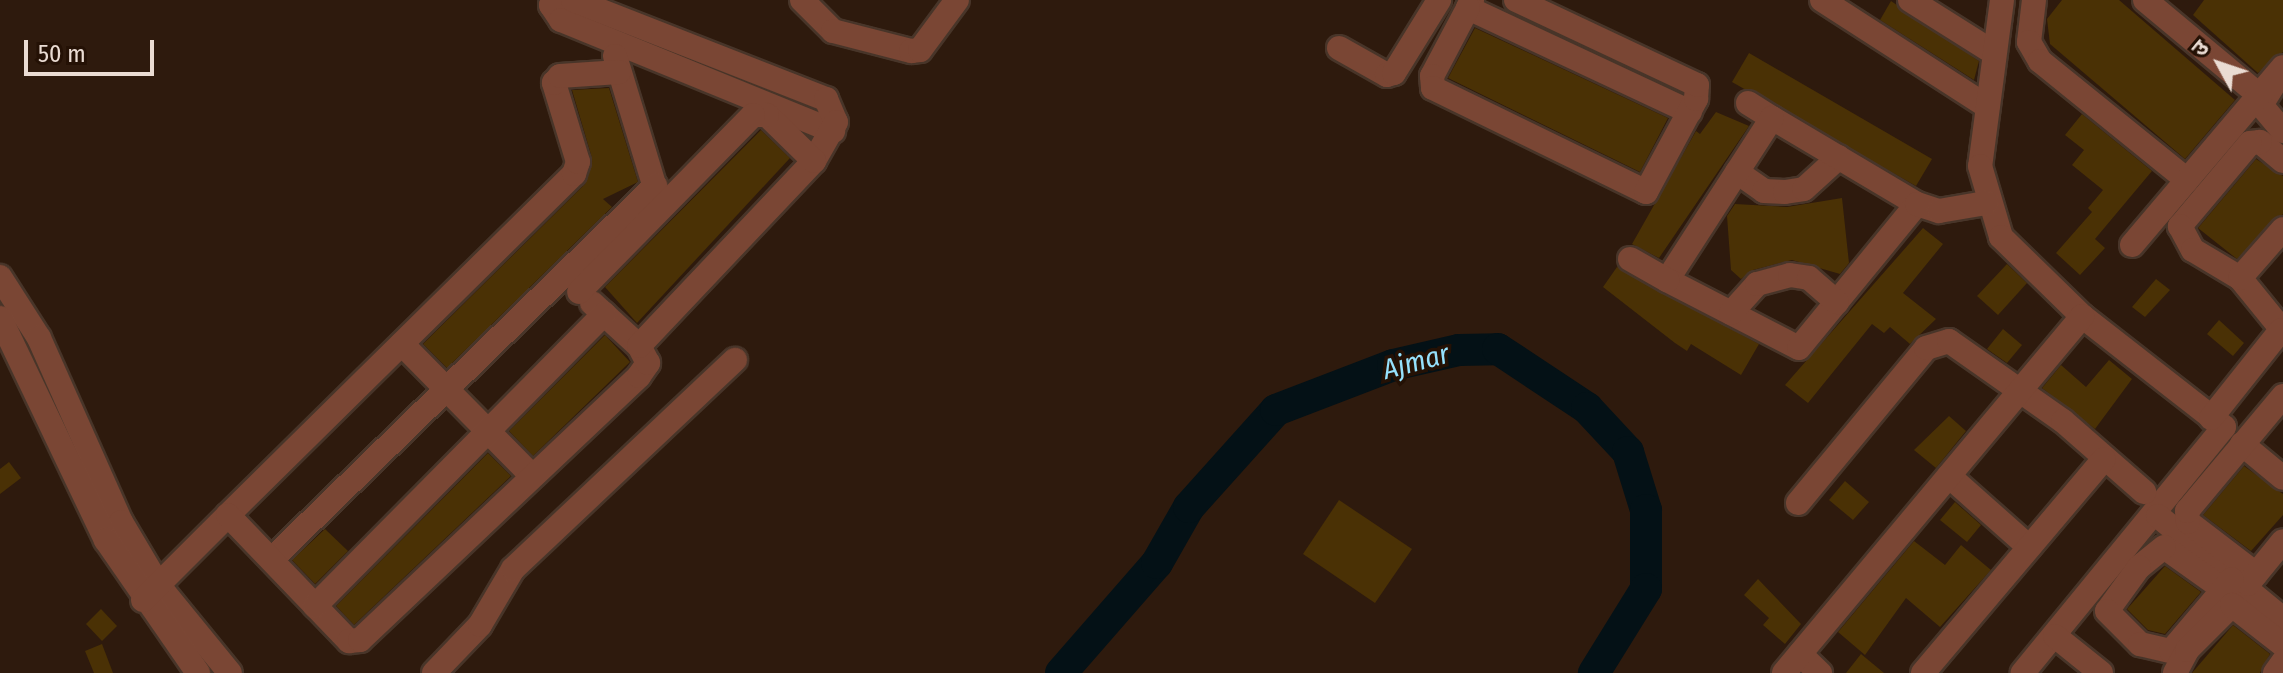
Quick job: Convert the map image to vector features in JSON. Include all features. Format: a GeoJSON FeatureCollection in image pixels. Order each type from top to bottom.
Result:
{"type":"FeatureCollection","features":[{"type":"Feature","properties":{"kind":"street"},"geometry":{"type":"LineString","coordinates":[[563,0],[551,5],[557,17],[833,131]]}},
{"type":"Feature","properties":{"kind":"street"},"geometry":{"type":"LineString","coordinates":[[573,0],[601,5],[833,105],[833,131],[814,161],[639,346]]}},
{"type":"Feature","properties":{"kind":"street"},"geometry":{"type":"LineString","coordinates":[[802,0],[833,31],[911,51],[920,50],[956,0]]}},
{"type":"Feature","properties":{"kind":"street"},"geometry":{"type":"LineString","coordinates":[[1339,48],[1387,75],[1394,73],[1439,0]]}},
{"type":"Feature","properties":{"kind":"street"},"geometry":{"type":"LineString","coordinates":[[1516,0],[1697,85],[1690,112],[1646,192],[1433,88],[1422,70],[1470,4],[1690,112]]}},
{"type":"Feature","properties":{"kind":"street"},"geometry":{"type":"LineString","coordinates":[[1822,0],[1988,107]]}},
{"type":"Feature","properties":{"kind":"street"},"geometry":{"type":"LineString","coordinates":[[1910,0],[1994,53]]}},
{"type":"Feature","properties":{"kind":"street"},"geometry":{"type":"LineString","coordinates":[[2002,0],[1980,166],[1986,203],[2001,237],[2082,316],[2224,427],[2158,516],[2023,673]]}},
{"type":"Feature","properties":{"kind":"street"},"geometry":{"type":"LineString","coordinates":[[2034,0],[2029,42],[2040,61],[2187,180]]}},
{"type":"Feature","properties":{"kind":"street"},"geometry":{"type":"LineString","coordinates":[[2145,0],[2259,95]]}},
{"type":"Feature","properties":{"kind":"street"},"geometry":{"type":"LineString","coordinates":[[601,5],[658,196]]}},
{"type":"Feature","properties":{"kind":"street"},"geometry":{"type":"LineString","coordinates":[[2132,245],[2283,67]]}},
{"type":"Feature","properties":{"kind":"street"},"geometry":{"type":"LineString","coordinates":[[151,593],[574,174],[578,162],[554,83],[560,76],[619,72]]}},
{"type":"Feature","properties":{"kind":"street"},"geometry":{"type":"LineString","coordinates":[[2283,74],[2261,105],[2283,131]]}},
{"type":"Feature","properties":{"kind":"street"},"geometry":{"type":"LineString","coordinates":[[762,102],[772,78]]}},
{"type":"Feature","properties":{"kind":"street"},"geometry":{"type":"LineString","coordinates":[[1748,103],[1917,204],[1939,211],[1986,203]]}},
{"type":"Feature","properties":{"kind":"street"},"geometry":{"type":"LineString","coordinates":[[272,559],[446,389],[571,285],[658,196],[758,112],[814,161]]}},
{"type":"Feature","properties":{"kind":"street"},"geometry":{"type":"LineString","coordinates":[[1667,280],[1772,118]]}},
{"type":"Feature","properties":{"kind":"street"},"geometry":{"type":"LineString","coordinates":[[2211,418],[2280,322],[2240,278],[2193,250],[2180,226],[2250,143],[2260,142],[2283,161]]}},
{"type":"Feature","properties":{"kind":"street"},"geometry":{"type":"LineString","coordinates":[[1737,172],[1764,191],[1785,192],[1804,189],[1839,157]]}},
{"type":"Feature","properties":{"kind":"street"},"geometry":{"type":"LineString","coordinates":[[1630,259],[1799,348],[1917,204]]}},
{"type":"Feature","properties":{"kind":"street"},"geometry":{"type":"LineString","coordinates":[[2240,278],[2283,229]]}},
{"type":"Feature","properties":{"kind":"street"},"geometry":{"type":"LineString","coordinates":[[1731,313],[1757,284],[1790,275],[1809,278],[1837,302]]}},
{"type":"Feature","properties":{"kind":"street"},"geometry":{"type":"LineString","coordinates":[[0,277],[39,338],[151,593],[230,673]]}},
{"type":"Feature","properties":{"kind":"street"},"geometry":{"type":"LineString","coordinates":[[228,515],[349,641],[360,640],[639,376],[648,363],[639,346],[571,285]]}},
{"type":"Feature","properties":{"kind":"street"},"geometry":{"type":"LineString","coordinates":[[315,606],[604,314]]}},
{"type":"Feature","properties":{"kind":"street"},"geometry":{"type":"LineString","coordinates":[[1784,673],[2082,316]]}},
{"type":"Feature","properties":{"kind":"street"},"geometry":{"type":"LineString","coordinates":[[0,318],[88,507],[151,593],[198,673]]}},
{"type":"Feature","properties":{"kind":"street"},"geometry":{"type":"LineString","coordinates":[[1798,503],[1926,348],[1949,341],[1963,347],[2020,390],[2144,492]]}},
{"type":"Feature","properties":{"kind":"street"},"geometry":{"type":"LineString","coordinates":[[402,344],[532,476]]}},
{"type":"Feature","properties":{"kind":"street"},"geometry":{"type":"LineString","coordinates":[[434,673],[480,625],[513,569],[735,360]]}},
{"type":"Feature","properties":{"kind":"street"},"geometry":{"type":"LineString","coordinates":[[2239,583],[2188,522],[2191,505],[2283,396]]}},
{"type":"Feature","properties":{"kind":"street"},"geometry":{"type":"LineString","coordinates":[[2242,444],[2283,478]]}},
{"type":"Feature","properties":{"kind":"street"},"geometry":{"type":"LineString","coordinates":[[1923,673],[2104,459]]}},
{"type":"Feature","properties":{"kind":"street"},"geometry":{"type":"LineString","coordinates":[[1949,476],[2029,547]]}},
{"type":"Feature","properties":{"kind":"street"},"geometry":{"type":"LineString","coordinates":[[2158,516],[2283,619]]}},
{"type":"Feature","properties":{"kind":"street"},"geometry":{"type":"LineString","coordinates":[[2239,583],[2164,547],[2139,567],[2107,611],[2140,644],[2162,653],[2171,651],[2283,541]]}},
{"type":"Feature","properties":{"kind":"street"},"geometry":{"type":"LineString","coordinates":[[2175,673],[2187,650],[2232,605],[2283,645]]}},
{"type":"Feature","properties":{"kind":"street"},"geometry":{"type":"LineString","coordinates":[[2055,636],[2101,673]]}},
{"type":"Feature","properties":{"kind":"street"},"geometry":{"type":"LineString","coordinates":[[1800,654],[1820,673]]}},
{"type":"Feature","properties":{"kind":"street"},"geometry":{"type":"LineString","coordinates":[[2275,673],[2283,662]]}},
{"type":"Feature","properties":{"kind":"building"},"geometry":{"type":"Polygon","coordinates":[[[2062,0],[2119,0],[2235,100],[2185,159],[2050,44],[2047,19],[2062,0]]]}},
{"type":"Feature","properties":{"kind":"building"},"geometry":{"type":"Polygon","coordinates":[[[2204,0],[2283,0],[2283,52],[2258,73],[2193,15],[2204,0]]]}},
{"type":"Feature","properties":{"kind":"building"},"geometry":{"type":"Polygon","coordinates":[[[1891,1],[1979,61],[1974,80],[1880,20],[1891,1]]]}},
{"type":"Feature","properties":{"kind":"building"},"geometry":{"type":"Polygon","coordinates":[[[1475,28],[1668,118],[1640,172],[1448,78],[1475,28]]]}},
{"type":"Feature","properties":{"kind":"building"},"geometry":{"type":"Polygon","coordinates":[[[1749,53],[1932,159],[1916,186],[1732,82],[1749,53]]]}},
{"type":"Feature","properties":{"kind":"building"},"geometry":{"type":"Polygon","coordinates":[[[609,88],[638,182],[603,199],[612,207],[447,368],[423,344],[585,184],[592,158],[572,90],[609,88]]]}},
{"type":"Feature","properties":{"kind":"building"},"geometry":{"type":"Polygon","coordinates":[[[1716,112],[1749,126],[1659,258],[1632,244],[1696,131],[1700,134],[1716,112]]]}},
{"type":"Feature","properties":{"kind":"building"},"geometry":{"type":"Polygon","coordinates":[[[2082,114],[2152,171],[2095,239],[2105,248],[2080,275],[2056,253],[2092,212],[2088,208],[2103,190],[2072,165],[2084,150],[2065,135],[2082,114]]]}},
{"type":"Feature","properties":{"kind":"building"},"geometry":{"type":"Polygon","coordinates":[[[761,130],[790,158],[637,323],[605,287],[761,130]]]}},
{"type":"Feature","properties":{"kind":"building"},"geometry":{"type":"Polygon","coordinates":[[[2256,159],[2283,176],[2283,214],[2237,259],[2198,228],[2256,159]]]}},
{"type":"Feature","properties":{"kind":"building"},"geometry":{"type":"Polygon","coordinates":[[[1842,198],[1849,263],[1840,274],[1792,260],[1753,270],[1741,279],[1731,270],[1727,216],[1735,204],[1787,207],[1842,198]]]}},
{"type":"Feature","properties":{"kind":"building"},"geometry":{"type":"Polygon","coordinates":[[[1923,228],[1943,244],[1903,293],[1936,319],[1910,344],[1890,327],[1884,333],[1872,324],[1808,403],[1785,385],[1923,228]]]}},
{"type":"Feature","properties":{"kind":"building"},"geometry":{"type":"Polygon","coordinates":[[[2007,264],[2027,283],[1998,315],[1977,296],[2007,264]]]}},
{"type":"Feature","properties":{"kind":"building"},"geometry":{"type":"Polygon","coordinates":[[[1617,267],[1759,344],[1741,375],[1691,344],[1687,351],[1603,287],[1617,267]]]}},
{"type":"Feature","properties":{"kind":"building"},"geometry":{"type":"Polygon","coordinates":[[[2156,279],[2170,290],[2145,317],[2132,307],[2156,279]]]}},
{"type":"Feature","properties":{"kind":"building"},"geometry":{"type":"Polygon","coordinates":[[[2219,320],[2244,343],[2233,356],[2207,334],[2219,320]]]}},
{"type":"Feature","properties":{"kind":"building"},"geometry":{"type":"Polygon","coordinates":[[[2003,329],[2022,345],[2007,363],[1987,349],[2003,329]]]}},
{"type":"Feature","properties":{"kind":"building"},"geometry":{"type":"Polygon","coordinates":[[[605,335],[630,362],[533,456],[509,431],[605,335]]]}},
{"type":"Feature","properties":{"kind":"building"},"geometry":{"type":"Polygon","coordinates":[[[2109,360],[2132,379],[2095,429],[2042,388],[2061,365],[2086,387],[2109,360]]]}},
{"type":"Feature","properties":{"kind":"building"},"geometry":{"type":"Polygon","coordinates":[[[1949,416],[1966,431],[1936,468],[1914,450],[1949,416]]]}},
{"type":"Feature","properties":{"kind":"building"},"geometry":{"type":"Polygon","coordinates":[[[488,453],[511,476],[354,625],[336,606],[488,453]]]}},
{"type":"Feature","properties":{"kind":"building"},"geometry":{"type":"Polygon","coordinates":[[[9,462],[21,478],[0,494],[0,469],[9,462]]]}},
{"type":"Feature","properties":{"kind":"building"},"geometry":{"type":"Polygon","coordinates":[[[2244,466],[2283,494],[2283,515],[2251,551],[2203,515],[2244,466]]]}},
{"type":"Feature","properties":{"kind":"building"},"geometry":{"type":"Polygon","coordinates":[[[1845,481],[1869,502],[1853,520],[1829,500],[1845,481]]]}},
{"type":"Feature","properties":{"kind":"building"},"geometry":{"type":"Polygon","coordinates":[[[1339,500],[1412,549],[1375,603],[1303,554],[1339,500]]]}},
{"type":"Feature","properties":{"kind":"building"},"geometry":{"type":"Polygon","coordinates":[[[1955,502],[1981,525],[1967,542],[1940,520],[1955,502]]]}},
{"type":"Feature","properties":{"kind":"building"},"geometry":{"type":"Polygon","coordinates":[[[325,529],[348,551],[315,584],[292,560],[325,529]]]}},
{"type":"Feature","properties":{"kind":"building"},"geometry":{"type":"Polygon","coordinates":[[[1914,541],[1945,565],[1961,545],[1991,570],[1940,627],[1906,598],[1865,655],[1838,632],[1914,541]]]}},
{"type":"Feature","properties":{"kind":"building"},"geometry":{"type":"Polygon","coordinates":[[[2165,566],[2201,592],[2165,634],[2148,630],[2127,609],[2165,566]]]}},
{"type":"Feature","properties":{"kind":"building"},"geometry":{"type":"Polygon","coordinates":[[[1758,579],[1801,624],[1785,644],[1763,625],[1769,618],[1744,595],[1758,579]]]}},
{"type":"Feature","properties":{"kind":"building"},"geometry":{"type":"Polygon","coordinates":[[[101,609],[117,626],[102,641],[86,624],[101,609]]]}},
{"type":"Feature","properties":{"kind":"building"},"geometry":{"type":"Polygon","coordinates":[[[2233,625],[2270,654],[2260,673],[2192,673],[2233,625]]]}},
{"type":"Feature","properties":{"kind":"building"},"geometry":{"type":"Polygon","coordinates":[[[102,644],[113,673],[94,673],[85,651],[102,644]]]}},
{"type":"Feature","properties":{"kind":"building"},"geometry":{"type":"Polygon","coordinates":[[[1861,654],[1884,673],[1846,673],[1861,654]]]}},
{"type":"Feature","properties":{"kind":"waterway","name":"Ajmar"},"geometry":{"type":"LineString","coordinates":[[1061,673],[1157,563],[1189,507],[1276,410],[1393,365],[1459,350],[1498,349],[1587,408],[1628,452],[1646,510],[1646,589],[1594,673]]}}]}
